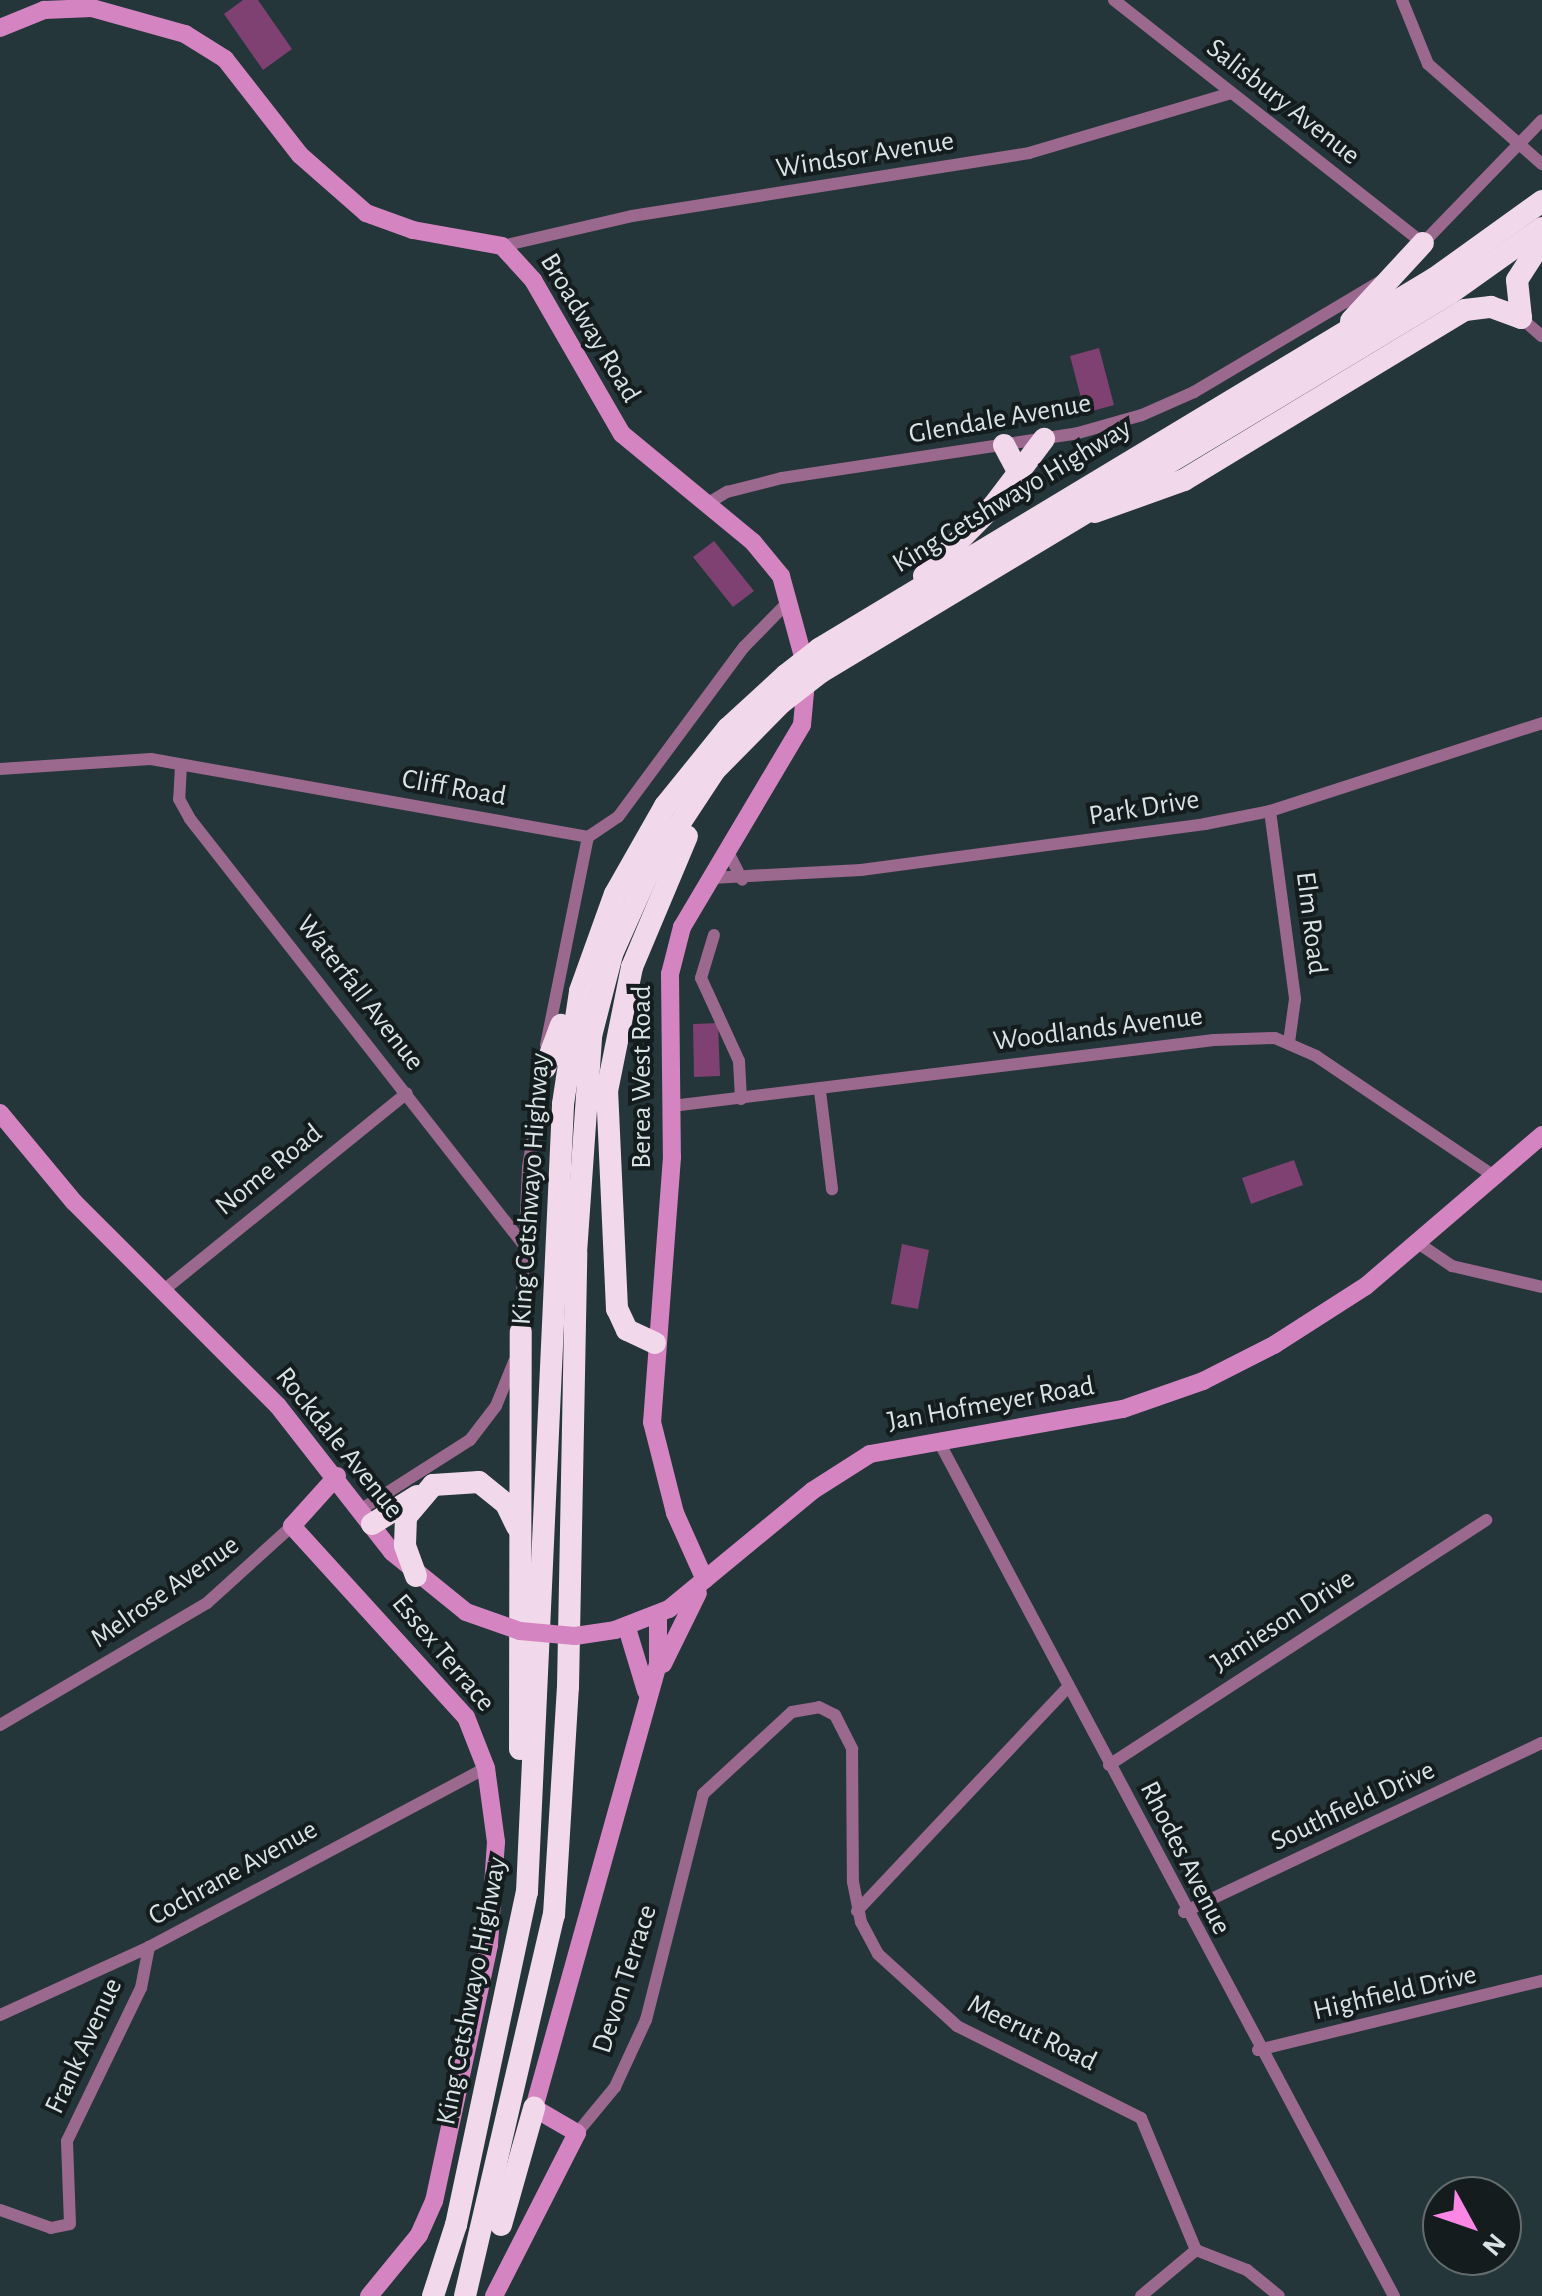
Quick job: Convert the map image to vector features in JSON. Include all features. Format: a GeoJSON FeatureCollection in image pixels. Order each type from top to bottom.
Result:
{"type":"FeatureCollection","features":[{"type":"Feature","properties":{"kind":"highway","name":"King Cetshwayo Highway"},"geometry":{"type":"LineString","coordinates":[[466,2296],[554,1915],[568,1686],[576,1253],[591,1036],[612,954],[650,867],[709,778],[759,723],[820,661],[912,590],[1435,278],[1542,201]]}},
{"type":"Feature","properties":{"kind":"highway","name":"King Cetshwayo Highway"},"geometry":{"type":"LineString","coordinates":[[433,2296],[456,2225],[518,1938],[531,1836],[570,1048],[580,991],[615,894],[665,806],[728,728],[786,674],[820,661],[1068,519],[1449,294],[1542,228]]}},
{"type":"Feature","properties":{"kind":"highway"},"geometry":{"type":"LineString","coordinates":[[1068,519],[1184,480],[1465,310],[1491,307],[1521,318],[1517,280],[1542,241]]}},
{"type":"Feature","properties":{"kind":"highway"},"geometry":{"type":"LineString","coordinates":[[1336,338],[1422,243]]}},
{"type":"Feature","properties":{"kind":"highway"},"geometry":{"type":"LineString","coordinates":[[912,590],[1019,473],[1044,439]]}},
{"type":"Feature","properties":{"kind":"highway"},"geometry":{"type":"LineString","coordinates":[[1004,445],[1019,473]]}},
{"type":"Feature","properties":{"kind":"highway"},"geometry":{"type":"LineString","coordinates":[[655,1342],[627,1330],[617,1309],[606,1129],[612,1053],[632,968],[666,876],[759,723]]}},
{"type":"Feature","properties":{"kind":"highway"},"geometry":{"type":"LineString","coordinates":[[545,1068],[604,898],[665,806]]}},
{"type":"Feature","properties":{"kind":"highway"},"geometry":{"type":"LineString","coordinates":[[518,1938],[521,1332]]}},
{"type":"Feature","properties":{"kind":"highway"},"geometry":{"type":"LineString","coordinates":[[366,1517],[448,1480],[479,1482],[506,1504],[521,1535]]}},
{"type":"Feature","properties":{"kind":"highway"},"geometry":{"type":"LineString","coordinates":[[416,1576],[404,1536],[417,1496]]}},
{"type":"Feature","properties":{"kind":"highway"},"geometry":{"type":"LineString","coordinates":[[476,2296],[534,2108]]}},
{"type":"Feature","properties":{"kind":"street","name":"Salisbury Avenue"},"geometry":{"type":"LineString","coordinates":[[1114,0],[1422,243]]}},
{"type":"Feature","properties":{"kind":"street"},"geometry":{"type":"LineString","coordinates":[[1402,0],[1428,64],[1542,164]]}},
{"type":"Feature","properties":{"kind":"street","name":"Broadway Road"},"geometry":{"type":"LineString","coordinates":[[0,28],[54,4],[150,20],[203,43],[225,59],[300,155],[366,213],[413,230],[502,246],[533,280],[622,434],[772,561],[790,600]]}},
{"type":"Feature","properties":{"kind":"street","name":"Windsor Avenue"},"geometry":{"type":"LineString","coordinates":[[502,246],[632,216],[1029,153],[1231,93]]}},
{"type":"Feature","properties":{"kind":"street"},"geometry":{"type":"LineString","coordinates":[[1422,243],[1542,120]]}},
{"type":"Feature","properties":{"kind":"street","name":"Glendale Avenue"},"geometry":{"type":"LineString","coordinates":[[705,505],[782,478],[1044,439],[1169,404],[1391,276]]}},
{"type":"Feature","properties":{"kind":"street"},"geometry":{"type":"LineString","coordinates":[[1521,318],[1542,336]]}},
{"type":"Feature","properties":{"kind":"street"},"geometry":{"type":"LineString","coordinates":[[366,1517],[470,1440],[503,1392],[521,1332],[523,1245],[550,1011],[588,837],[618,818],[758,630],[790,600]]}},
{"type":"Feature","properties":{"kind":"street","name":"Berea West Road"},"geometry":{"type":"LineString","coordinates":[[705,1580],[654,1444],[655,1342],[672,1106],[672,959],[710,878],[802,725],[807,670],[790,600]]}},
{"type":"Feature","properties":{"kind":"street","name":"Park Drive"},"geometry":{"type":"LineString","coordinates":[[710,878],[742,880],[947,860],[1270,811],[1542,723]]}},
{"type":"Feature","properties":{"kind":"street","name":"Cliff Road"},"geometry":{"type":"LineString","coordinates":[[0,769],[151,759],[588,837]]}},
{"type":"Feature","properties":{"kind":"street","name":"Waterfall Avenue"},"geometry":{"type":"LineString","coordinates":[[180,765],[184,811],[523,1245]]}},
{"type":"Feature","properties":{"kind":"street","name":"Elm Road"},"geometry":{"type":"LineString","coordinates":[[1270,811],[1295,998],[1289,1042]]}},
{"type":"Feature","properties":{"kind":"street"},"geometry":{"type":"LineString","coordinates":[[728,852],[742,880]]}},
{"type":"Feature","properties":{"kind":"street"},"geometry":{"type":"LineString","coordinates":[[714,934],[700,974],[740,1061],[741,1099]]}},
{"type":"Feature","properties":{"kind":"street","name":"Woodlands Avenue"},"geometry":{"type":"LineString","coordinates":[[672,1106],[1214,1040],[1289,1042]]}},
{"type":"Feature","properties":{"kind":"street"},"geometry":{"type":"LineString","coordinates":[[1289,1042],[1491,1174]]}},
{"type":"Feature","properties":{"kind":"street"},"geometry":{"type":"LineString","coordinates":[[820,1091],[832,1188]]}},
{"type":"Feature","properties":{"kind":"street","name":"Nome Road"},"geometry":{"type":"LineString","coordinates":[[166,1289],[407,1093]]}},
{"type":"Feature","properties":{"kind":"street","name":"Rockdale Avenue"},"geometry":{"type":"LineString","coordinates":[[0,1113],[74,1202],[166,1289],[336,1476],[416,1576],[466,1612],[520,1631],[575,1636],[621,1629],[658,1616],[705,1580]]}},
{"type":"Feature","properties":{"kind":"street","name":"Jan Hofmeyer Road"},"geometry":{"type":"LineString","coordinates":[[705,1580],[853,1462],[895,1446],[1064,1424],[1203,1381],[1314,1323],[1542,1135]]}},
{"type":"Feature","properties":{"kind":"street"},"geometry":{"type":"LineString","coordinates":[[1415,1241],[1452,1266],[1542,1287]]}},
{"type":"Feature","properties":{"kind":"street","name":"Rhodes Avenue"},"geometry":{"type":"LineString","coordinates":[[938,1440],[1184,1912],[1394,2296]]}},
{"type":"Feature","properties":{"kind":"street","name":"Melrose Avenue"},"geometry":{"type":"LineString","coordinates":[[0,1725],[207,1603],[292,1526],[336,1476]]}},
{"type":"Feature","properties":{"kind":"street","name":"Jamieson Drive"},"geometry":{"type":"LineString","coordinates":[[1109,1765],[1486,1520]]}},
{"type":"Feature","properties":{"kind":"street","name":"Essex Terrace"},"geometry":{"type":"LineString","coordinates":[[292,1526],[457,1704],[486,1768],[496,1842],[481,1991],[434,2201],[419,2235],[368,2296]]}},
{"type":"Feature","properties":{"kind":"street"},"geometry":{"type":"LineString","coordinates":[[648,1701],[705,1580]]}},
{"type":"Feature","properties":{"kind":"street"},"geometry":{"type":"LineString","coordinates":[[577,2133],[534,2108],[660,1654],[658,1616]]}},
{"type":"Feature","properties":{"kind":"street"},"geometry":{"type":"LineString","coordinates":[[621,1629],[642,1659],[648,1701]]}},
{"type":"Feature","properties":{"kind":"street"},"geometry":{"type":"LineString","coordinates":[[857,1912],[1067,1688]]}},
{"type":"Feature","properties":{"kind":"street","name":"Devon Terrace"},"geometry":{"type":"LineString","coordinates":[[494,2296],[577,2133],[629,2064],[661,1972],[700,1802],[722,1772],[800,1708],[834,1716],[855,1763],[857,1912]]}},
{"type":"Feature","properties":{"kind":"street","name":"Southfield Drive"},"geometry":{"type":"LineString","coordinates":[[1184,1912],[1542,1743]]}},
{"type":"Feature","properties":{"kind":"street","name":"Cochrane Avenue"},"geometry":{"type":"LineString","coordinates":[[0,2015],[149,1947],[486,1768]]}},
{"type":"Feature","properties":{"kind":"street","name":"Meerut Road"},"geometry":{"type":"LineString","coordinates":[[857,1912],[878,1954],[946,2018],[1141,2118],[1158,2145],[1196,2250]]}},
{"type":"Feature","properties":{"kind":"street","name":"Frank Avenue"},"geometry":{"type":"LineString","coordinates":[[0,2210],[51,2228],[70,2224],[68,2141],[141,1988],[149,1947]]}},
{"type":"Feature","properties":{"kind":"street","name":"Highfield Drive"},"geometry":{"type":"LineString","coordinates":[[1258,2050],[1542,1981]]}},
{"type":"Feature","properties":{"kind":"street"},"geometry":{"type":"LineString","coordinates":[[1141,2296],[1196,2250],[1247,2270],[1279,2296]]}},
{"type":"Feature","properties":{"kind":"shaded area"},"geometry":{"type":"Polygon","coordinates":[[[243,0],[258,0],[292,49],[263,70],[224,14],[243,0]]]}},
{"type":"Feature","properties":{"kind":"shaded area"},"geometry":{"type":"Polygon","coordinates":[[[1099,348],[1114,405],[1085,413],[1070,356],[1099,348]]]}},
{"type":"Feature","properties":{"kind":"shaded area"},"geometry":{"type":"Polygon","coordinates":[[[714,541],[754,591],[733,607],[693,557],[714,541]]]}},
{"type":"Feature","properties":{"kind":"shaded area"},"geometry":{"type":"Polygon","coordinates":[[[718,1023],[720,1076],[694,1077],[693,1024],[718,1023]]]}},
{"type":"Feature","properties":{"kind":"shaded area"},"geometry":{"type":"Polygon","coordinates":[[[1294,1160],[1303,1185],[1251,1204],[1242,1178],[1294,1160]]]}},
{"type":"Feature","properties":{"kind":"shaded area"},"geometry":{"type":"Polygon","coordinates":[[[902,1244],[929,1250],[918,1309],[891,1304],[902,1244]]]}}]}
